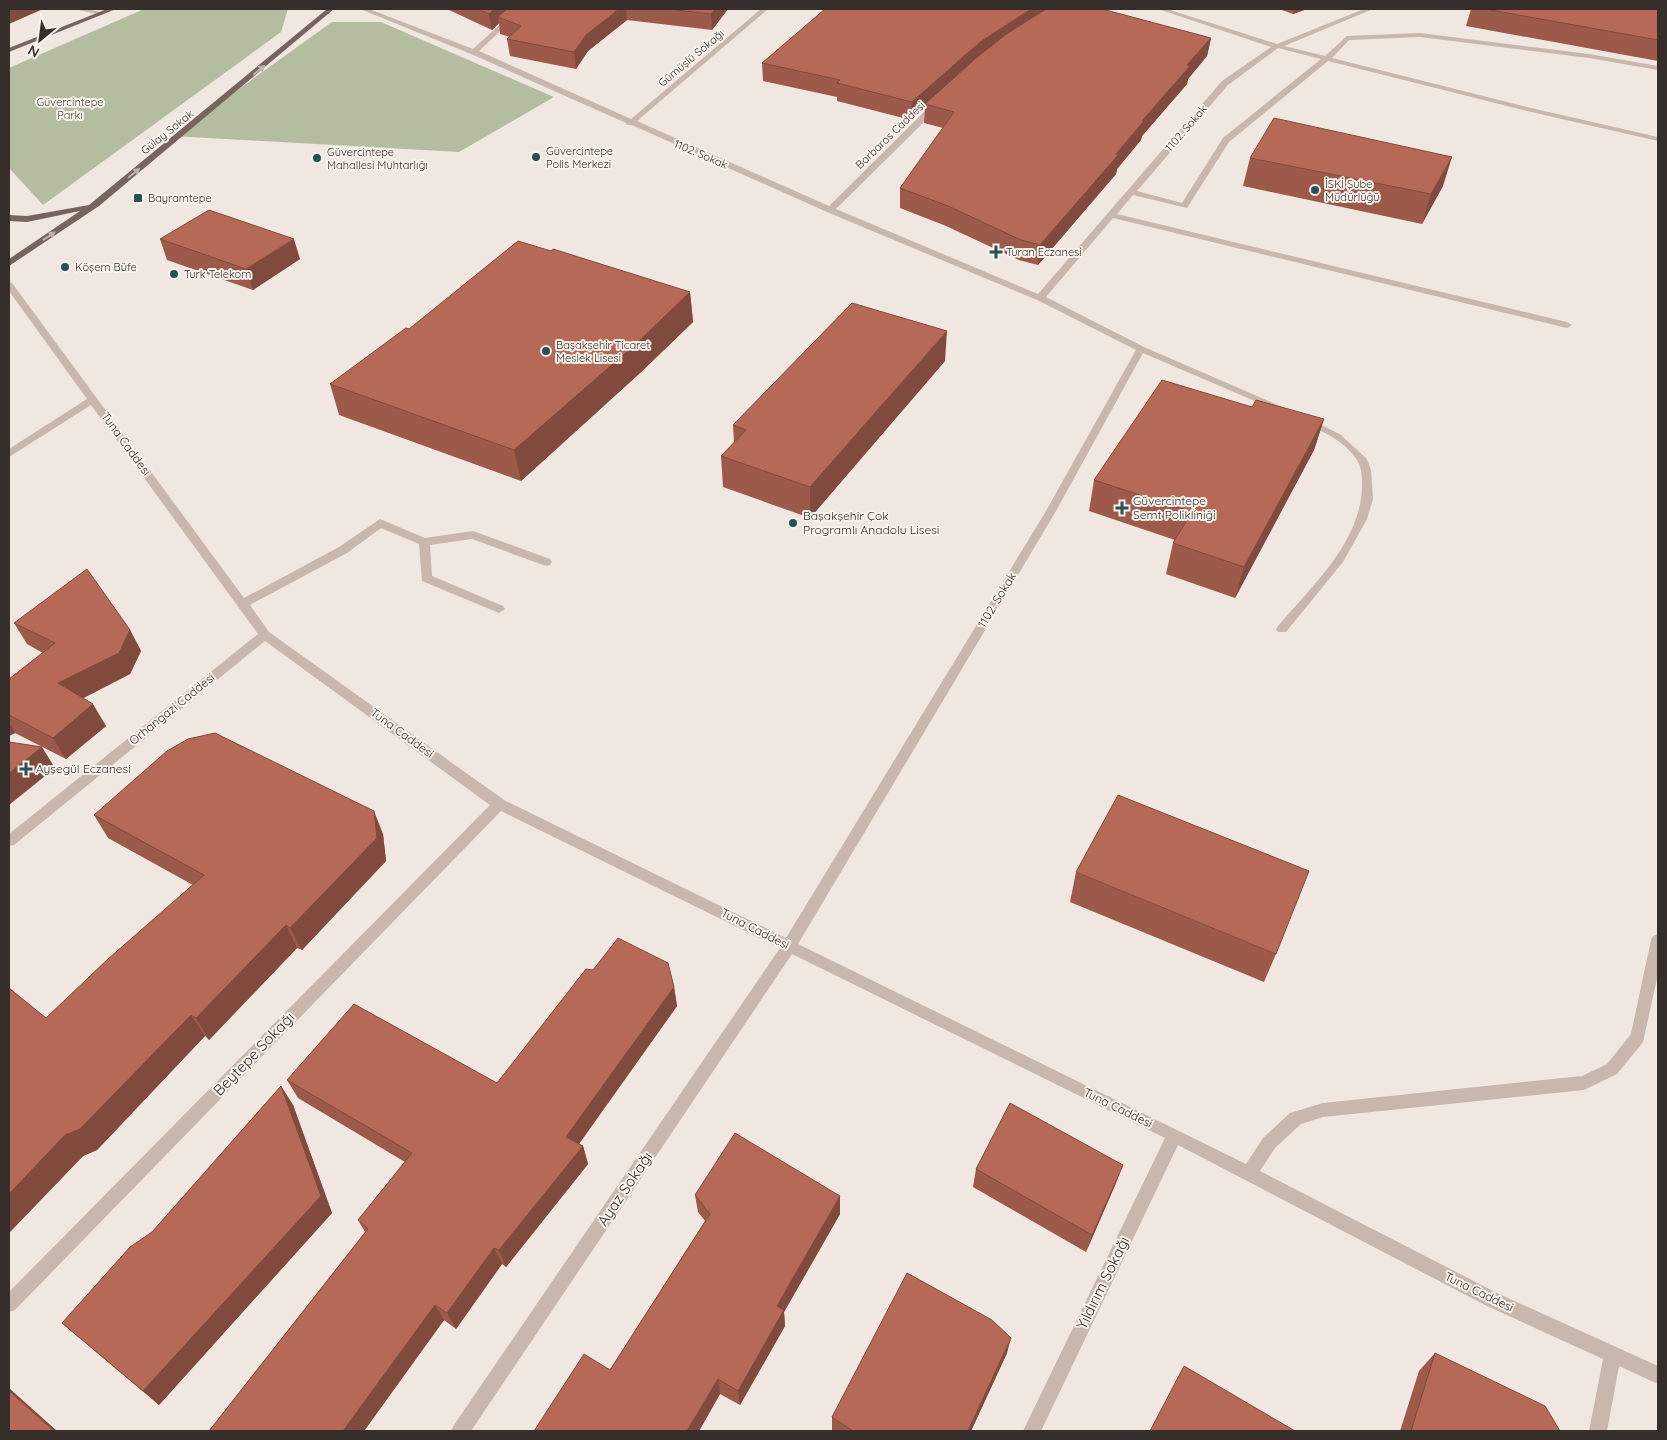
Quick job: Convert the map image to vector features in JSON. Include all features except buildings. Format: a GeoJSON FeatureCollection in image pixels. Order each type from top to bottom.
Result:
{"type":"FeatureCollection","features":[{"type":"Feature","properties":{"kind":"main road"},"geometry":{"type":"LineString","coordinates":[[9,50],[113,9]]}},
{"type":"Feature","properties":{"kind":"main road","name":"Gülay Sokak"},"geometry":{"type":"LineString","coordinates":[[9,263],[96,204],[331,9]]}},
{"type":"Feature","properties":{"kind":"main road"},"geometry":{"type":"LineString","coordinates":[[9,218],[35,218],[96,204]]}},
{"type":"Feature","properties":{"kind":"street"},"geometry":{"type":"LineString","coordinates":[[77,9],[102,13]]}},
{"type":"Feature","properties":{"kind":"street","name":"1102. Sokak"},"geometry":{"type":"LineString","coordinates":[[363,9],[474,52],[630,123],[830,210],[1040,298],[1141,349],[1051,511],[789,946]]}},
{"type":"Feature","properties":{"kind":"street"},"geometry":{"type":"LineString","coordinates":[[474,52],[520,9]]}},
{"type":"Feature","properties":{"kind":"street","name":"Gümüşlü Sokağı"},"geometry":{"type":"LineString","coordinates":[[630,123],[763,11],[770,9]]}},
{"type":"Feature","properties":{"kind":"street"},"geometry":{"type":"LineString","coordinates":[[1161,9],[1277,46],[1527,109],[1658,139]]}},
{"type":"Feature","properties":{"kind":"street","name":"1102. Sokak"},"geometry":{"type":"LineString","coordinates":[[1040,298],[1225,83],[1277,46],[1370,9]]}},
{"type":"Feature","properties":{"kind":"street"},"geometry":{"type":"LineString","coordinates":[[1131,192],[1184,206],[1226,140],[1327,58],[1347,38],[1420,35],[1589,56],[1658,68]]}},
{"type":"Feature","properties":{"kind":"street","name":"Barbaros Caddesi"},"geometry":{"type":"LineString","coordinates":[[830,210],[943,99]]}},
{"type":"Feature","properties":{"kind":"street"},"geometry":{"type":"LineString","coordinates":[[1112,215],[1567,325]]}},
{"type":"Feature","properties":{"kind":"street","name":"Tuna Caddesi"},"geometry":{"type":"LineString","coordinates":[[9,285],[265,635],[499,804],[1175,1135],[1493,1300],[1658,1375]]}},
{"type":"Feature","properties":{"kind":"street"},"geometry":{"type":"LineString","coordinates":[[1141,349],[1322,428],[1350,448],[1364,463],[1368,484],[1362,523],[1353,540],[1282,629]]}},
{"type":"Feature","properties":{"kind":"street"},"geometry":{"type":"LineString","coordinates":[[9,454],[93,399]]}},
{"type":"Feature","properties":{"kind":"street"},"geometry":{"type":"LineString","coordinates":[[243,604],[343,550],[380,523],[424,542],[473,535],[546,562]]}},
{"type":"Feature","properties":{"kind":"street"},"geometry":{"type":"LineString","coordinates":[[424,542],[426,578],[499,608]]}},
{"type":"Feature","properties":{"kind":"street","name":"Orhangazi Caddesi"},"geometry":{"type":"LineString","coordinates":[[9,841],[265,635]]}},
{"type":"Feature","properties":{"kind":"street","name":"Beytepe Sokağı"},"geometry":{"type":"LineString","coordinates":[[9,1304],[499,804]]}},
{"type":"Feature","properties":{"kind":"street"},"geometry":{"type":"LineString","coordinates":[[1249,1174],[1269,1143],[1296,1118],[1323,1110],[1584,1083],[1612,1069],[1638,1037],[1658,940]]}},
{"type":"Feature","properties":{"kind":"street","name":"Ayaz Sokağı"},"geometry":{"type":"LineString","coordinates":[[460,1431],[789,946]]}},
{"type":"Feature","properties":{"kind":"street","name":"Yıldırım Sokağı"},"geometry":{"type":"LineString","coordinates":[[1032,1431],[1175,1135]]}},
{"type":"Feature","properties":{"kind":"street"},"geometry":{"type":"LineString","coordinates":[[1598,1431],[1613,1354]]}},
{"type":"Feature","properties":{"kind":"green space","name":"Güvercintepe Parkı"},"geometry":{"type":"Polygon","coordinates":[[[144,9],[288,9],[281,32],[43,205],[9,168],[9,68],[144,9]]]}},
{"type":"Feature","properties":{"kind":"green space"},"geometry":{"type":"Polygon","coordinates":[[[332,22],[381,22],[554,97],[459,152],[173,136],[332,22]]]}},
{"type":"Feature","properties":{"kind":"place","name":"Güvercintepe Polis Merkezi"},"geometry":{"type":"Point","coordinates":[536,157]}},
{"type":"Feature","properties":{"kind":"place","name":"Güvercintepe Mahallesi Muhtarlığı"},"geometry":{"type":"Point","coordinates":[317,158]}},
{"type":"Feature","properties":{"kind":"place","name":"İSKİ Şube Müdürlüğü"},"geometry":{"type":"Point","coordinates":[1315,190]}},
{"type":"Feature","properties":{"kind":"place","name":"Bayramtepe"},"geometry":{"type":"Point","coordinates":[138,198]}},
{"type":"Feature","properties":{"kind":"place","name":"Turan Eczanesi"},"geometry":{"type":"Point","coordinates":[996,252]}},
{"type":"Feature","properties":{"kind":"place","name":"Köşem Büfe"},"geometry":{"type":"Point","coordinates":[65,267]}},
{"type":"Feature","properties":{"kind":"place","name":"Turk Telekom"},"geometry":{"type":"Point","coordinates":[174,274]}},
{"type":"Feature","properties":{"kind":"place","name":"Başakşehir Ticaret Meslek Lisesi"},"geometry":{"type":"Point","coordinates":[546,351]}},
{"type":"Feature","properties":{"kind":"place","name":"Güvercintepe Semt Polikliniği"},"geometry":{"type":"Point","coordinates":[1122,508]}},
{"type":"Feature","properties":{"kind":"place","name":"Başakşehir Çok Programlı Anadolu Lisesi"},"geometry":{"type":"Point","coordinates":[793,523]}},
{"type":"Feature","properties":{"kind":"place","name":"Ayşegül Eczanesi"},"geometry":{"type":"Point","coordinates":[26,769]}}]}
